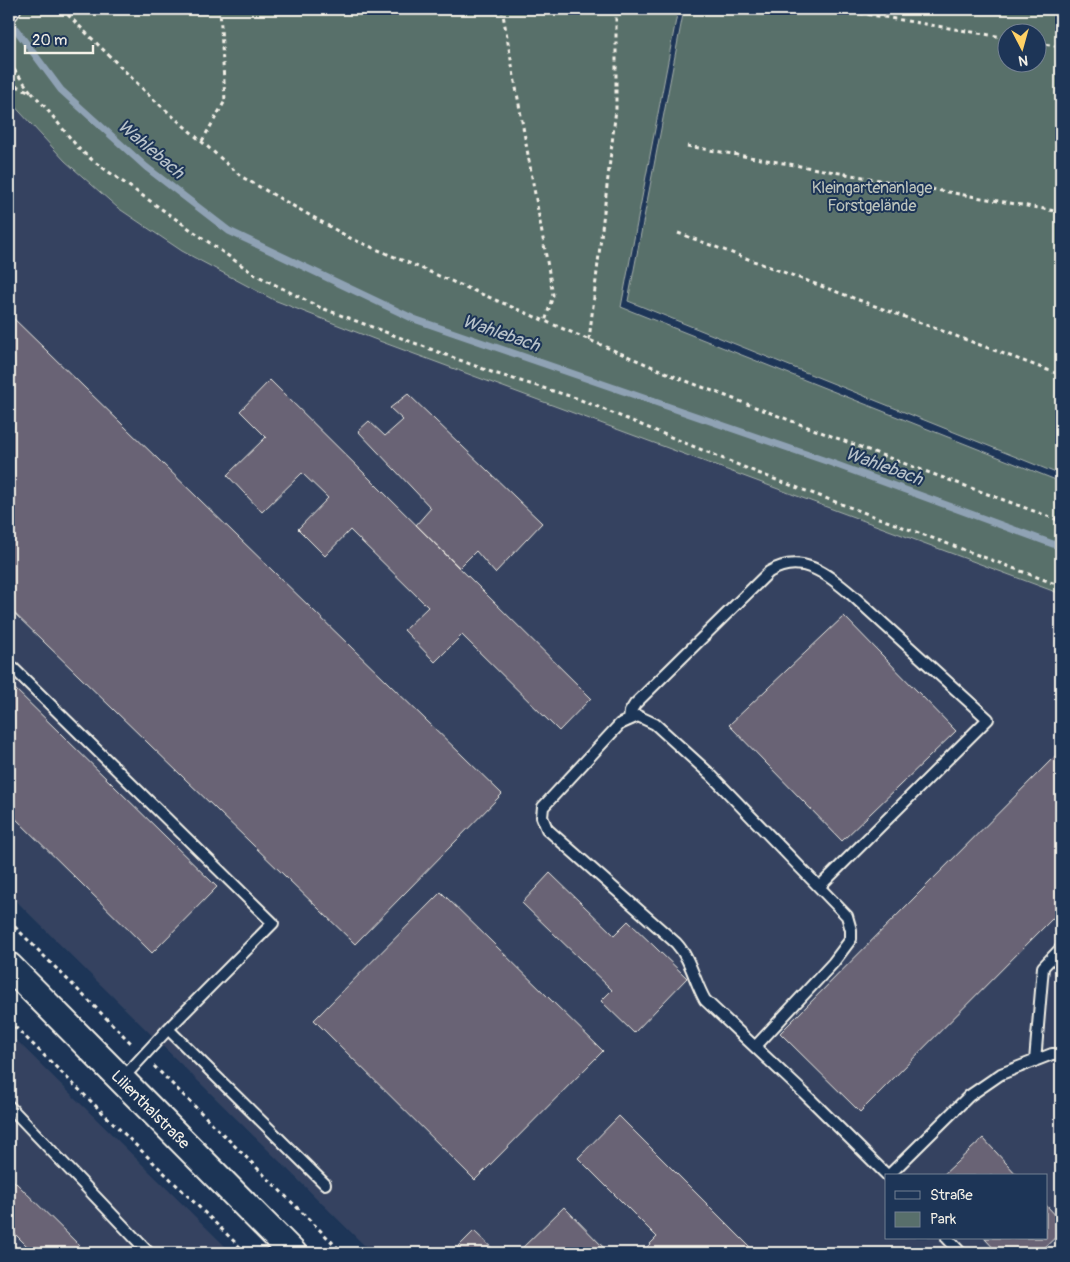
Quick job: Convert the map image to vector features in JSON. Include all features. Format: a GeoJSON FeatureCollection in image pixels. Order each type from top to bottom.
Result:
{"type":"FeatureCollection","features":[{"type":"Feature","properties":{"kind":"main road","name":"Lilienthalstraße"},"geometry":{"type":"LineString","coordinates":[[9,966],[293,1253]]}},
{"type":"Feature","properties":{"kind":"street"},"geometry":{"type":"LineString","coordinates":[[9,12],[12,9]]}},
{"type":"Feature","properties":{"kind":"lane"},"geometry":{"type":"LineString","coordinates":[[629,720],[630,712],[635,704],[769,572],[779,565],[791,563],[808,565],[835,580],[988,719],[819,887]]}},
{"type":"Feature","properties":{"kind":"lane"},"geometry":{"type":"LineString","coordinates":[[9,664],[273,923],[168,1029],[121,1080]]}},
{"type":"Feature","properties":{"kind":"lane"},"geometry":{"type":"LineString","coordinates":[[755,1047],[833,963],[851,938],[847,916],[710,774],[655,724],[638,716],[620,724],[543,807],[542,817],[547,829],[685,952],[698,988],[705,1000],[886,1174]]}},
{"type":"Feature","properties":{"kind":"lane"},"geometry":{"type":"LineString","coordinates":[[1035,1061],[1043,967],[1061,948]]}},
{"type":"Feature","properties":{"kind":"lane"},"geometry":{"type":"LineString","coordinates":[[168,1029],[325,1184]]}},
{"type":"Feature","properties":{"kind":"lane"},"geometry":{"type":"LineString","coordinates":[[890,1174],[970,1096],[1001,1074],[1052,1054],[1061,1054]]}},
{"type":"Feature","properties":{"kind":"lane"},"geometry":{"type":"LineString","coordinates":[[9,1106],[149,1253]]}},
{"type":"Feature","properties":{"kind":"lane"},"geometry":{"type":"LineString","coordinates":[[949,1240],[962,1253]]}},
{"type":"Feature","properties":{"kind":"path"},"geometry":{"type":"LineString","coordinates":[[62,9],[152,98],[242,177],[350,238],[681,378],[846,442],[1061,521]]}},
{"type":"Feature","properties":{"kind":"path"},"geometry":{"type":"LineString","coordinates":[[202,141],[225,101],[220,9]]}},
{"type":"Feature","properties":{"kind":"path"},"geometry":{"type":"LineString","coordinates":[[502,9],[552,295],[545,322]]}},
{"type":"Feature","properties":{"kind":"path"},"geometry":{"type":"LineString","coordinates":[[588,340],[616,109],[616,9]]}},
{"type":"Feature","properties":{"kind":"path"},"geometry":{"type":"LineString","coordinates":[[836,9],[998,36]]}},
{"type":"Feature","properties":{"kind":"path"},"geometry":{"type":"LineString","coordinates":[[1048,45],[1061,47]]}},
{"type":"Feature","properties":{"kind":"path"},"geometry":{"type":"LineString","coordinates":[[9,63],[80,150],[96,164],[254,274],[319,307],[494,373],[576,398],[758,474],[1061,586]]}},
{"type":"Feature","properties":{"kind":"path"},"geometry":{"type":"LineString","coordinates":[[9,83],[31,92]]}},
{"type":"Feature","properties":{"kind":"path"},"geometry":{"type":"LineString","coordinates":[[687,146],[1061,212]]}},
{"type":"Feature","properties":{"kind":"path"},"geometry":{"type":"LineString","coordinates":[[678,233],[1061,375]]}},
{"type":"Feature","properties":{"kind":"path"},"geometry":{"type":"LineString","coordinates":[[9,921],[343,1253]]}},
{"type":"Feature","properties":{"kind":"path"},"geometry":{"type":"LineString","coordinates":[[9,1021],[246,1253]]}},
{"type":"Feature","properties":{"kind":"shaded area"},"geometry":{"type":"Polygon","coordinates":[[[9,100],[65,161],[118,208],[182,251],[274,300],[374,339],[1061,594],[1061,1253],[372,1253],[9,894],[9,100]]]}},
{"type":"Feature","properties":{"kind":"shaded area"},"geometry":{"type":"Polygon","coordinates":[[[9,1033],[232,1253],[9,1253],[9,1033]]]}},
{"type":"Feature","properties":{"kind":"green space"},"geometry":{"type":"Polygon","coordinates":[[[9,9],[678,9],[621,307],[1061,482],[1061,594],[374,339],[274,300],[182,251],[118,208],[65,161],[9,100],[9,9]]]}},
{"type":"Feature","properties":{"kind":"green space","name":"Kleingartenanlage Forstgelände"},"geometry":{"type":"Polygon","coordinates":[[[684,9],[1061,9],[1061,475],[628,301],[684,9]]]}},
{"type":"Feature","properties":{"kind":"building"},"geometry":{"type":"Polygon","coordinates":[[[9,314],[502,794],[355,944],[9,608],[9,314]]]}},
{"type":"Feature","properties":{"kind":"building"},"geometry":{"type":"Polygon","coordinates":[[[270,380],[591,698],[559,731],[462,635],[435,662],[404,630],[428,607],[350,530],[325,556],[298,529],[328,498],[302,473],[262,512],[227,475],[266,437],[240,411],[270,380]]]}},
{"type":"Feature","properties":{"kind":"building"},"geometry":{"type":"Polygon","coordinates":[[[408,394],[542,523],[495,573],[476,551],[459,568],[416,525],[431,508],[358,431],[369,421],[385,436],[403,420],[390,408],[408,394]]]}},
{"type":"Feature","properties":{"kind":"building"},"geometry":{"type":"Polygon","coordinates":[[[844,616],[956,731],[842,841],[729,725],[844,616]]]}},
{"type":"Feature","properties":{"kind":"building"},"geometry":{"type":"Polygon","coordinates":[[[9,683],[217,887],[152,953],[9,812],[9,683]]]}},
{"type":"Feature","properties":{"kind":"building"},"geometry":{"type":"Polygon","coordinates":[[[1061,750],[1061,910],[860,1112],[780,1033],[1061,750]]]}},
{"type":"Feature","properties":{"kind":"building"},"geometry":{"type":"Polygon","coordinates":[[[550,873],[614,935],[628,921],[687,978],[634,1033],[601,1001],[612,990],[522,903],[550,873]]]}},
{"type":"Feature","properties":{"kind":"building"},"geometry":{"type":"Polygon","coordinates":[[[441,892],[603,1051],[475,1180],[314,1020],[441,892]]]}},
{"type":"Feature","properties":{"kind":"building"},"geometry":{"type":"Polygon","coordinates":[[[619,1116],[756,1253],[641,1253],[657,1237],[578,1158],[619,1116]]]}},
{"type":"Feature","properties":{"kind":"building"},"geometry":{"type":"Polygon","coordinates":[[[983,1138],[1016,1174],[944,1174],[983,1138]]]}},
{"type":"Feature","properties":{"kind":"building"},"geometry":{"type":"Polygon","coordinates":[[[9,1176],[87,1253],[34,1253],[9,1228],[9,1176]]]}},
{"type":"Feature","properties":{"kind":"building"},"geometry":{"type":"Polygon","coordinates":[[[564,1207],[609,1253],[517,1253],[564,1207]]]}},
{"type":"Feature","properties":{"kind":"building"},"geometry":{"type":"Polygon","coordinates":[[[1048,1207],[1061,1221],[1061,1232],[1039,1253],[998,1253],[986,1240],[1048,1240],[1048,1207]]]}},
{"type":"Feature","properties":{"kind":"building"},"geometry":{"type":"Polygon","coordinates":[[[474,1231],[497,1253],[452,1253],[474,1231]]]}},
{"type":"Feature","properties":{"kind":"waterway","name":"Wahlebach"},"geometry":{"type":"LineString","coordinates":[[9,20],[61,90],[146,167],[229,231],[414,319],[829,462],[1061,547]]}}]}
